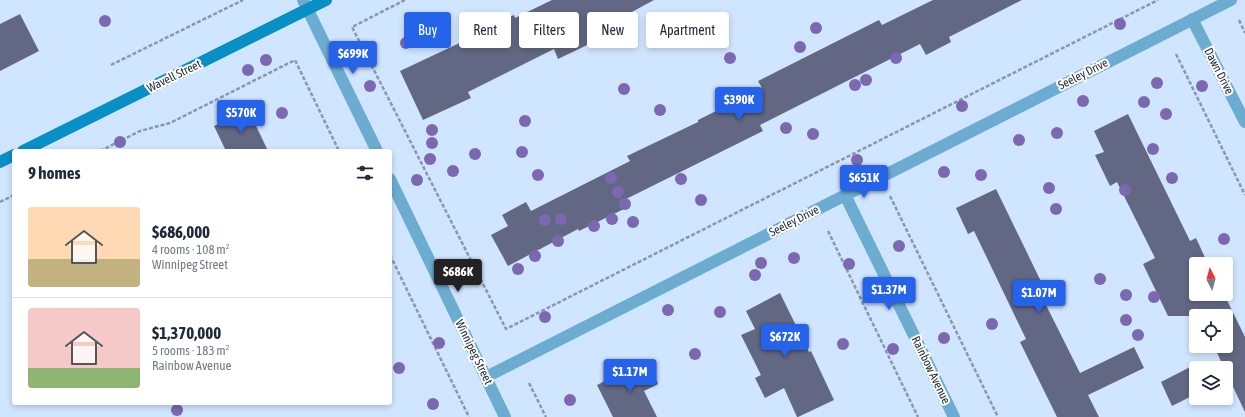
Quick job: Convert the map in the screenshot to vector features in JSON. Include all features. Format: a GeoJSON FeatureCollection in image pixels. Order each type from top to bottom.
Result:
{"type":"FeatureCollection","features":[{"type":"Feature","properties":{"kind":"street","name":"Wavell Street"},"geometry":{"type":"LineString","coordinates":[[27,149],[306,5],[326,0]]}},
{"type":"Feature","properties":{"kind":"street","name":"Seeley Drive"},"geometry":{"type":"LineString","coordinates":[[486,377],[1232,0]]}},
{"type":"Feature","properties":{"kind":"street"},"geometry":{"type":"LineString","coordinates":[[306,5],[376,149]]}},
{"type":"Feature","properties":{"kind":"street","name":"Dawn Drive"},"geometry":{"type":"LineString","coordinates":[[1192,19],[1245,122]]}},
{"type":"Feature","properties":{"kind":"street"},"geometry":{"type":"LineString","coordinates":[[0,162],[12,156]]}},
{"type":"Feature","properties":{"kind":"street","name":"Winnipeg Street"},"geometry":{"type":"LineString","coordinates":[[392,183],[505,417]]}},
{"type":"Feature","properties":{"kind":"street","name":"Rainbow Avenue"},"geometry":{"type":"LineString","coordinates":[[845,195],[954,417]]}},
{"type":"Feature","properties":{"kind":"path"},"geometry":{"type":"LineString","coordinates":[[111,65],[244,0]]}},
{"type":"Feature","properties":{"kind":"path"},"geometry":{"type":"LineString","coordinates":[[405,0],[352,27],[506,329],[1158,0]]}},
{"type":"Feature","properties":{"kind":"path"},"geometry":{"type":"LineString","coordinates":[[1238,20],[1245,33]]}},
{"type":"Feature","properties":{"kind":"path"},"geometry":{"type":"LineString","coordinates":[[1176,54],[1245,195]]}},
{"type":"Feature","properties":{"kind":"path"},"geometry":{"type":"LineString","coordinates":[[104,149],[140,131],[170,123],[295,60],[338,149]]}},
{"type":"Feature","properties":{"kind":"path"},"geometry":{"type":"LineString","coordinates":[[0,202],[12,196]]}},
{"type":"Feature","properties":{"kind":"path"},"geometry":{"type":"LineString","coordinates":[[890,196],[998,417]]}},
{"type":"Feature","properties":{"kind":"path"},"geometry":{"type":"LineString","coordinates":[[828,231],[918,417]]}},
{"type":"Feature","properties":{"kind":"path"},"geometry":{"type":"LineString","coordinates":[[392,259],[469,417]]}},
{"type":"Feature","properties":{"kind":"path"},"geometry":{"type":"LineString","coordinates":[[530,383],[546,417]]}},
{"type":"Feature","properties":{"kind":"building"},"geometry":{"type":"Polygon","coordinates":[[[552,0],[654,0],[632,12],[587,12],[587,45],[558,59],[554,49],[468,92],[471,98],[423,120],[400,71],[459,43],[459,48],[511,48],[511,16],[514,15],[515,18],[519,16],[519,48],[579,48],[579,12],[527,12],[552,0]]]}},
{"type":"Feature","properties":{"kind":"building"},"geometry":{"type":"Polygon","coordinates":[[[933,0],[1022,0],[949,37],[951,42],[926,55],[920,44],[760,125],[763,131],[620,202],[624,209],[579,231],[578,229],[508,266],[491,235],[508,226],[502,215],[526,202],[531,211],[630,161],[627,156],[698,122],[698,120],[762,88],[758,81],[879,20],[882,25],[933,0]]]}},
{"type":"Feature","properties":{"kind":"building"},"geometry":{"type":"Polygon","coordinates":[[[20,14],[39,51],[0,71],[0,24],[20,14]]]}},
{"type":"Feature","properties":{"kind":"building"},"geometry":{"type":"Polygon","coordinates":[[[248,109],[267,149],[225,149],[214,126],[248,109]]]}},
{"type":"Feature","properties":{"kind":"building"},"geometry":{"type":"Polygon","coordinates":[[[1128,114],[1190,241],[1196,238],[1205,257],[1189,257],[1189,301],[1227,301],[1231,309],[1196,308],[1189,309],[1189,316],[1168,316],[1143,264],[1155,258],[1117,182],[1110,186],[1095,155],[1104,152],[1094,131],[1128,114]]]}},
{"type":"Feature","properties":{"kind":"building"},"geometry":{"type":"Polygon","coordinates":[[[996,189],[1050,300],[1045,303],[1080,373],[1134,347],[1144,368],[1088,395],[1099,417],[1057,417],[1020,342],[1026,339],[974,231],[968,234],[956,208],[996,189]]]}},
{"type":"Feature","properties":{"kind":"building"},"geometry":{"type":"Polygon","coordinates":[[[780,293],[809,352],[811,351],[834,400],[798,417],[784,388],[765,398],[755,378],[761,375],[741,335],[755,329],[746,311],[780,293]]]}},
{"type":"Feature","properties":{"kind":"building"},"geometry":{"type":"Polygon","coordinates":[[[1233,312],[1245,337],[1245,412],[1233,387],[1233,361],[1221,361],[1217,353],[1233,353],[1233,312]]]}},
{"type":"Feature","properties":{"kind":"building"},"geometry":{"type":"Polygon","coordinates":[[[649,363],[658,384],[644,391],[657,417],[613,417],[597,385],[633,367],[635,370],[649,363]]]}},
{"type":"Feature","properties":{"kind":"building"},"geometry":{"type":"Polygon","coordinates":[[[1189,368],[1189,398],[1172,406],[1161,382],[1189,368]]]}}]}
